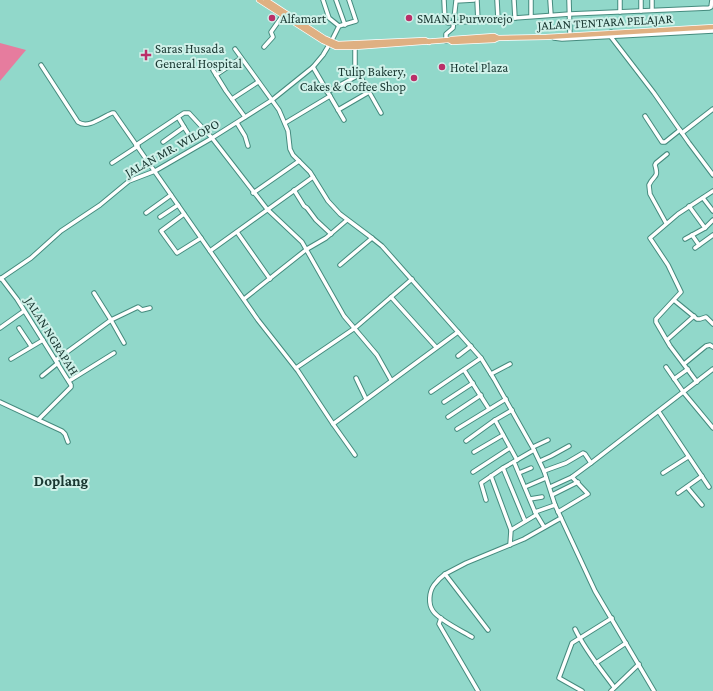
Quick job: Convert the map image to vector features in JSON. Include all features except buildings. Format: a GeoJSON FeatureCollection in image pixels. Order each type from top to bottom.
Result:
{"type":"FeatureCollection","features":[{"type":"Feature","properties":{"kind":"main road"},"geometry":{"type":"LineString","coordinates":[[259,0],[268,3],[330,43]]}},
{"type":"Feature","properties":{"kind":"main road"},"geometry":{"type":"LineString","coordinates":[[268,3],[283,15],[330,43],[337,45]]}},
{"type":"Feature","properties":{"kind":"main road","name":"JALAN TENTARA PELAJAR"},"geometry":{"type":"LineString","coordinates":[[337,45],[354,47],[448,41],[494,40],[498,38],[611,35],[713,27]]}},
{"type":"Feature","properties":{"kind":"main road","name":"JALAN TENTARA PELAJAR"},"geometry":{"type":"LineString","coordinates":[[337,45],[425,40],[429,42]]}},
{"type":"Feature","properties":{"kind":"street"},"geometry":{"type":"LineString","coordinates":[[322,0],[329,18],[339,26],[356,21],[349,0]]}},
{"type":"Feature","properties":{"kind":"street"},"geometry":{"type":"LineString","coordinates":[[336,0],[344,25]]}},
{"type":"Feature","properties":{"kind":"street"},"geometry":{"type":"LineString","coordinates":[[444,0],[445,22],[454,23],[531,16],[710,8],[712,0]]}},
{"type":"Feature","properties":{"kind":"street"},"geometry":{"type":"LineString","coordinates":[[448,41],[446,34],[452,29],[454,23],[456,1],[475,0],[478,21]]}},
{"type":"Feature","properties":{"kind":"street"},"geometry":{"type":"LineString","coordinates":[[497,0],[498,19]]}},
{"type":"Feature","properties":{"kind":"street"},"geometry":{"type":"LineString","coordinates":[[514,0],[515,18]]}},
{"type":"Feature","properties":{"kind":"street"},"geometry":{"type":"LineString","coordinates":[[530,0],[531,16]]}},
{"type":"Feature","properties":{"kind":"street"},"geometry":{"type":"LineString","coordinates":[[550,0],[551,15]]}},
{"type":"Feature","properties":{"kind":"street"},"geometry":{"type":"LineString","coordinates":[[569,0],[570,35]]}},
{"type":"Feature","properties":{"kind":"street"},"geometry":{"type":"LineString","coordinates":[[620,0],[620,12]]}},
{"type":"Feature","properties":{"kind":"street"},"geometry":{"type":"LineString","coordinates":[[641,0],[641,11]]}},
{"type":"Feature","properties":{"kind":"street"},"geometry":{"type":"LineString","coordinates":[[652,0],[652,10]]}},
{"type":"Feature","properties":{"kind":"street"},"geometry":{"type":"LineString","coordinates":[[264,47],[273,37],[271,33],[283,15]]}},
{"type":"Feature","properties":{"kind":"street","name":"JALAN MR. WILOPO"},"geometry":{"type":"LineString","coordinates":[[0,279],[32,258],[61,232],[100,205],[129,181],[155,171],[237,123],[272,100],[313,67],[323,55],[339,26]]}},
{"type":"Feature","properties":{"kind":"street"},"geometry":{"type":"LineString","coordinates":[[546,37],[562,39],[611,35],[713,31]]}},
{"type":"Feature","properties":{"kind":"street"},"geometry":{"type":"LineString","coordinates":[[611,35],[713,175]]}},
{"type":"Feature","properties":{"kind":"street"},"geometry":{"type":"LineString","coordinates":[[354,47],[355,68],[381,113]]}},
{"type":"Feature","properties":{"kind":"street"},"geometry":{"type":"LineString","coordinates":[[235,49],[272,100],[285,123],[288,131],[290,149],[313,177],[328,201],[347,220],[372,238],[412,279],[481,358],[506,399],[540,461],[555,505],[595,591],[654,691]]}},
{"type":"Feature","properties":{"kind":"street"},"geometry":{"type":"LineString","coordinates":[[216,75],[241,58]]}},
{"type":"Feature","properties":{"kind":"street"},"geometry":{"type":"LineString","coordinates":[[41,65],[78,122],[81,124],[89,124],[113,112],[258,320],[296,368],[355,455]]}},
{"type":"Feature","properties":{"kind":"street"},"geometry":{"type":"LineString","coordinates":[[313,67],[344,120]]}},
{"type":"Feature","properties":{"kind":"street"},"geometry":{"type":"LineString","coordinates":[[213,70],[245,117]]}},
{"type":"Feature","properties":{"kind":"street"},"geometry":{"type":"LineString","coordinates":[[327,92],[359,75]]}},
{"type":"Feature","properties":{"kind":"street"},"geometry":{"type":"LineString","coordinates":[[232,99],[258,82]]}},
{"type":"Feature","properties":{"kind":"street"},"geometry":{"type":"LineString","coordinates":[[338,110],[369,92]]}},
{"type":"Feature","properties":{"kind":"street"},"geometry":{"type":"LineString","coordinates":[[285,123],[330,96]]}},
{"type":"Feature","properties":{"kind":"street"},"geometry":{"type":"LineString","coordinates":[[645,116],[662,142],[664,142],[681,132],[713,109]]}},
{"type":"Feature","properties":{"kind":"street"},"geometry":{"type":"LineString","coordinates":[[112,163],[178,117],[189,113],[212,138],[253,193],[267,209],[302,242],[341,311],[377,355],[391,380]]}},
{"type":"Feature","properties":{"kind":"street"},"geometry":{"type":"LineString","coordinates":[[178,117],[193,141]]}},
{"type":"Feature","properties":{"kind":"street"},"geometry":{"type":"LineString","coordinates":[[237,123],[245,136],[248,146]]}},
{"type":"Feature","properties":{"kind":"street"},"geometry":{"type":"LineString","coordinates":[[163,142],[184,127]]}},
{"type":"Feature","properties":{"kind":"street"},"geometry":{"type":"LineString","coordinates":[[666,223],[650,194],[649,185],[657,175],[656,163],[667,154]]}},
{"type":"Feature","properties":{"kind":"street"},"geometry":{"type":"LineString","coordinates":[[253,193],[299,161]]}},
{"type":"Feature","properties":{"kind":"street"},"geometry":{"type":"LineString","coordinates":[[210,251],[313,177]]}},
{"type":"Feature","properties":{"kind":"street"},"geometry":{"type":"LineString","coordinates":[[294,190],[304,206],[331,234]]}},
{"type":"Feature","properties":{"kind":"street"},"geometry":{"type":"LineString","coordinates":[[697,382],[656,322],[656,320],[674,301],[681,291],[668,265],[650,239],[651,236],[666,223],[713,191]]}},
{"type":"Feature","properties":{"kind":"street"},"geometry":{"type":"LineString","coordinates":[[146,213],[171,195]]}},
{"type":"Feature","properties":{"kind":"street"},"geometry":{"type":"LineString","coordinates":[[702,198],[713,211]]}},
{"type":"Feature","properties":{"kind":"street"},"geometry":{"type":"LineString","coordinates":[[160,217],[178,205]]}},
{"type":"Feature","properties":{"kind":"street"},"geometry":{"type":"LineString","coordinates":[[689,206],[705,228]]}},
{"type":"Feature","properties":{"kind":"street"},"geometry":{"type":"LineString","coordinates":[[184,214],[161,230],[177,253],[201,238]]}},
{"type":"Feature","properties":{"kind":"street"},"geometry":{"type":"LineString","coordinates":[[244,299],[307,249],[326,238],[347,220]]}},
{"type":"Feature","properties":{"kind":"street"},"geometry":{"type":"LineString","coordinates":[[685,239],[705,228],[713,220]]}},
{"type":"Feature","properties":{"kind":"street"},"geometry":{"type":"LineString","coordinates":[[237,232],[270,279]]}},
{"type":"Feature","properties":{"kind":"street"},"geometry":{"type":"LineString","coordinates":[[692,235],[700,245]]}},
{"type":"Feature","properties":{"kind":"street"},"geometry":{"type":"LineString","coordinates":[[695,248],[713,235]]}},
{"type":"Feature","properties":{"kind":"street"},"geometry":{"type":"LineString","coordinates":[[340,265],[372,238]]}},
{"type":"Feature","properties":{"kind":"street","name":"JALAN NGRAPAH"},"geometry":{"type":"LineString","coordinates":[[0,279],[17,299],[69,381],[71,387],[39,420]]}},
{"type":"Feature","properties":{"kind":"street"},"geometry":{"type":"LineString","coordinates":[[296,368],[355,328],[412,279]]}},
{"type":"Feature","properties":{"kind":"street"},"geometry":{"type":"LineString","coordinates":[[94,293],[124,343]]}},
{"type":"Feature","properties":{"kind":"street"},"geometry":{"type":"LineString","coordinates":[[391,298],[436,347]]}},
{"type":"Feature","properties":{"kind":"street"},"geometry":{"type":"LineString","coordinates":[[674,301],[699,319],[706,317],[713,324]]}},
{"type":"Feature","properties":{"kind":"street"},"geometry":{"type":"LineString","coordinates":[[42,376],[57,362],[111,320],[138,306],[142,310],[150,308]]}},
{"type":"Feature","properties":{"kind":"street"},"geometry":{"type":"LineString","coordinates":[[0,328],[24,311]]}},
{"type":"Feature","properties":{"kind":"street"},"geometry":{"type":"LineString","coordinates":[[667,340],[694,316]]}},
{"type":"Feature","properties":{"kind":"street"},"geometry":{"type":"LineString","coordinates":[[19,328],[31,346]]}},
{"type":"Feature","properties":{"kind":"street"},"geometry":{"type":"LineString","coordinates":[[333,424],[458,332]]}},
{"type":"Feature","properties":{"kind":"street"},"geometry":{"type":"LineString","coordinates":[[11,359],[43,340]]}},
{"type":"Feature","properties":{"kind":"street"},"geometry":{"type":"LineString","coordinates":[[458,356],[471,346]]}},
{"type":"Feature","properties":{"kind":"street"},"geometry":{"type":"LineString","coordinates":[[684,364],[706,346],[713,346]]}},
{"type":"Feature","properties":{"kind":"street"},"geometry":{"type":"LineString","coordinates":[[69,381],[114,353]]}},
{"type":"Feature","properties":{"kind":"street"},"geometry":{"type":"LineString","coordinates":[[431,392],[481,358]]}},
{"type":"Feature","properties":{"kind":"street"},"geometry":{"type":"LineString","coordinates":[[491,374],[510,364]]}},
{"type":"Feature","properties":{"kind":"street"},"geometry":{"type":"LineString","coordinates":[[666,368],[684,393],[713,428]]}},
{"type":"Feature","properties":{"kind":"street"},"geometry":{"type":"LineString","coordinates":[[674,379],[688,369]]}},
{"type":"Feature","properties":{"kind":"street"},"geometry":{"type":"LineString","coordinates":[[550,487],[572,476],[591,463],[684,393],[713,369]]}},
{"type":"Feature","properties":{"kind":"street"},"geometry":{"type":"LineString","coordinates":[[464,370],[489,409]]}},
{"type":"Feature","properties":{"kind":"street"},"geometry":{"type":"LineString","coordinates":[[356,378],[366,399]]}},
{"type":"Feature","properties":{"kind":"street"},"geometry":{"type":"LineString","coordinates":[[444,402],[473,384]]}},
{"type":"Feature","properties":{"kind":"street"},"geometry":{"type":"LineString","coordinates":[[448,417],[481,396]]}},
{"type":"Feature","properties":{"kind":"street"},"geometry":{"type":"LineString","coordinates":[[457,429],[506,399]]}},
{"type":"Feature","properties":{"kind":"street"},"geometry":{"type":"LineString","coordinates":[[0,402],[64,433],[68,442]]}},
{"type":"Feature","properties":{"kind":"street"},"geometry":{"type":"LineString","coordinates":[[466,441],[495,420],[512,410]]}},
{"type":"Feature","properties":{"kind":"street"},"geometry":{"type":"LineString","coordinates":[[659,412],[709,487]]}},
{"type":"Feature","properties":{"kind":"street"},"geometry":{"type":"LineString","coordinates":[[495,420],[510,448],[524,487],[544,528]]}},
{"type":"Feature","properties":{"kind":"street"},"geometry":{"type":"LineString","coordinates":[[474,452],[503,435]]}},
{"type":"Feature","properties":{"kind":"street"},"geometry":{"type":"LineString","coordinates":[[486,500],[480,483],[533,448],[548,440]]}},
{"type":"Feature","properties":{"kind":"street"},"geometry":{"type":"LineString","coordinates":[[540,461],[569,446]]}},
{"type":"Feature","properties":{"kind":"street"},"geometry":{"type":"LineString","coordinates":[[473,472],[510,448]]}},
{"type":"Feature","properties":{"kind":"street"},"geometry":{"type":"LineString","coordinates":[[544,471],[566,463],[583,453],[591,463]]}},
{"type":"Feature","properties":{"kind":"street"},"geometry":{"type":"LineString","coordinates":[[663,473],[688,457]]}},
{"type":"Feature","properties":{"kind":"street"},"geometry":{"type":"LineString","coordinates":[[503,468],[525,522]]}},
{"type":"Feature","properties":{"kind":"street"},"geometry":{"type":"LineString","coordinates":[[519,473],[531,468]]}},
{"type":"Feature","properties":{"kind":"street"},"geometry":{"type":"LineString","coordinates":[[491,476],[511,530],[510,545]]}},
{"type":"Feature","properties":{"kind":"street"},"geometry":{"type":"LineString","coordinates":[[558,512],[588,494],[572,476]]}},
{"type":"Feature","properties":{"kind":"street"},"geometry":{"type":"LineString","coordinates":[[678,493],[702,476]]}},
{"type":"Feature","properties":{"kind":"street"},"geometry":{"type":"LineString","coordinates":[[524,487],[546,478]]}},
{"type":"Feature","properties":{"kind":"street"},"geometry":{"type":"LineString","coordinates":[[552,495],[578,482]]}},
{"type":"Feature","properties":{"kind":"street"},"geometry":{"type":"LineString","coordinates":[[687,486],[702,505]]}},
{"type":"Feature","properties":{"kind":"street"},"geometry":{"type":"LineString","coordinates":[[530,499],[542,497]]}},
{"type":"Feature","properties":{"kind":"street"},"geometry":{"type":"LineString","coordinates":[[511,530],[536,514],[555,505]]}},
{"type":"Feature","properties":{"kind":"street"},"geometry":{"type":"LineString","coordinates":[[472,637],[441,618],[432,610],[430,604],[430,593],[433,585],[445,574],[466,563],[510,545],[561,518]]}},
{"type":"Feature","properties":{"kind":"street"},"geometry":{"type":"LineString","coordinates":[[445,574],[488,630]]}},
{"type":"Feature","properties":{"kind":"street"},"geometry":{"type":"LineString","coordinates":[[441,618],[439,624],[478,691]]}},
{"type":"Feature","properties":{"kind":"street"},"geometry":{"type":"LineString","coordinates":[[582,691],[559,678],[571,644],[612,618]]}},
{"type":"Feature","properties":{"kind":"street"},"geometry":{"type":"LineString","coordinates":[[575,629],[579,638],[614,687]]}},
{"type":"Feature","properties":{"kind":"street"},"geometry":{"type":"LineString","coordinates":[[596,663],[626,644]]}},
{"type":"Feature","properties":{"kind":"street"},"geometry":{"type":"LineString","coordinates":[[610,691],[639,664]]}},
{"type":"Feature","properties":{"kind":"shaded area"},"geometry":{"type":"Polygon","coordinates":[[[0,43],[26,50],[0,81],[0,43]]]}},
{"type":"Feature","properties":{"kind":"place","name":"Alfamart"},"geometry":{"type":"Point","coordinates":[272,18]}},
{"type":"Feature","properties":{"kind":"place","name":"SMAN 1 Purworejo"},"geometry":{"type":"Point","coordinates":[409,18]}},
{"type":"Feature","properties":{"kind":"place","name":"Saras Husada General Hospital"},"geometry":{"type":"Point","coordinates":[146,55]}},
{"type":"Feature","properties":{"kind":"place","name":"Hotel Plaza"},"geometry":{"type":"Point","coordinates":[442,67]}},
{"type":"Feature","properties":{"kind":"place","name":"Tulip Bakery, Cakes & Coffee Shop"},"geometry":{"type":"Point","coordinates":[414,78]}},
{"type":"Feature","properties":{"kind":"district","name":"Doplang"},"geometry":{"type":"Point","coordinates":[61,481]}}]}
